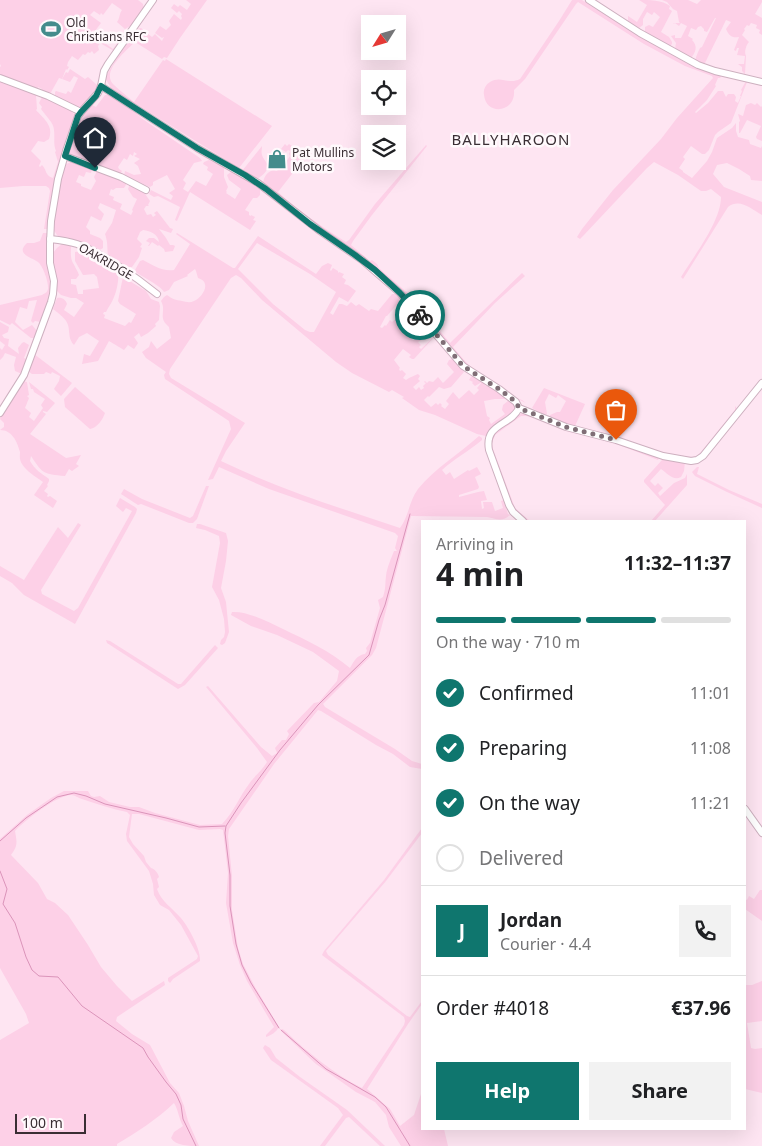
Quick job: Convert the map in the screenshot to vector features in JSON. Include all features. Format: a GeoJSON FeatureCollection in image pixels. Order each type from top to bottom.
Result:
{"type":"FeatureCollection","features":[{"type":"Feature","properties":{"kind":"street"},"geometry":{"type":"LineString","coordinates":[[0,414],[24,375],[51,302],[54,281],[50,239],[56,186],[74,126],[81,112],[96,96],[108,64],[153,0]]}},
{"type":"Feature","properties":{"kind":"street"},"geometry":{"type":"LineString","coordinates":[[589,0],[698,65],[762,82]]}},
{"type":"Feature","properties":{"kind":"street"},"geometry":{"type":"LineString","coordinates":[[0,78],[48,96],[81,112]]}},
{"type":"Feature","properties":{"kind":"street"},"geometry":{"type":"LineString","coordinates":[[101,86],[197,148],[258,183],[320,231],[362,260],[405,298],[463,366],[499,389],[516,402],[519,408],[566,427],[616,440],[662,456],[694,461],[703,456],[762,383]]}},
{"type":"Feature","properties":{"kind":"street"},"geometry":{"type":"LineString","coordinates":[[65,156],[121,177],[146,190]]}},
{"type":"Feature","properties":{"kind":"street","name":"OAKRIDGE"},"geometry":{"type":"LineString","coordinates":[[50,239],[68,242],[90,250],[157,294]]}},
{"type":"Feature","properties":{"kind":"street"},"geometry":{"type":"LineString","coordinates":[[519,408],[516,413],[490,434],[488,445],[509,505],[513,512],[522,520]]}},
{"type":"Feature","properties":{"kind":"street"},"geometry":{"type":"LineString","coordinates":[[746,810],[762,833]]}},
{"type":"Feature","properties":{"kind":"shaded area"},"geometry":{"type":"Polygon","coordinates":[[[0,0],[138,0],[143,4],[144,9],[131,27],[125,29],[117,22],[122,10],[112,3],[103,15],[94,11],[90,15],[101,23],[90,34],[93,36],[96,33],[95,36],[113,49],[120,42],[114,51],[100,43],[98,46],[99,50],[94,54],[92,51],[88,52],[85,55],[83,54],[78,60],[72,56],[68,62],[67,66],[69,67],[66,69],[62,79],[59,78],[50,94],[41,91],[42,89],[38,87],[37,90],[0,76],[0,0]]]}},
{"type":"Feature","properties":{"kind":"shaded area"},"geometry":{"type":"Polygon","coordinates":[[[186,0],[207,0],[167,58],[164,57],[162,59],[135,42],[116,61],[110,73],[110,79],[113,84],[134,102],[163,60],[165,61],[166,59],[272,126],[239,168],[136,104],[134,105],[111,88],[105,78],[118,56],[133,35],[142,44],[145,40],[147,42],[148,40],[140,34],[138,36],[134,34],[137,29],[141,28],[152,37],[155,34],[162,41],[164,37],[162,38],[155,33],[160,26],[166,30],[171,25],[169,21],[174,14],[181,20],[182,14],[179,11],[177,13],[171,8],[174,4],[178,7],[180,5],[187,10],[191,4],[186,0]]]}},
{"type":"Feature","properties":{"kind":"shaded area"},"geometry":{"type":"Polygon","coordinates":[[[572,0],[582,0],[695,67],[722,75],[718,78],[716,86],[707,100],[696,113],[718,91],[723,91],[726,97],[728,94],[734,94],[736,97],[735,101],[738,103],[741,90],[747,82],[731,123],[715,135],[709,150],[705,154],[691,146],[683,157],[685,159],[679,168],[692,178],[707,161],[717,138],[736,123],[738,137],[749,140],[750,144],[761,148],[762,146],[762,181],[751,180],[750,176],[727,163],[717,165],[713,174],[724,187],[762,202],[762,215],[750,207],[741,204],[728,207],[683,279],[681,277],[717,217],[721,197],[711,189],[701,191],[678,175],[654,162],[580,239],[577,237],[613,190],[661,139],[713,78],[712,76],[685,66],[644,44],[578,2],[525,79],[514,90],[510,103],[506,107],[495,109],[486,102],[484,89],[490,82],[498,79],[516,81],[520,79],[572,0]]]}},
{"type":"Feature","properties":{"kind":"shaded area"},"geometry":{"type":"Polygon","coordinates":[[[639,0],[660,1],[670,6],[669,9],[672,11],[661,32],[669,37],[672,42],[670,46],[645,32],[645,27],[649,25],[653,27],[660,17],[654,12],[652,15],[647,12],[643,19],[643,25],[639,28],[628,22],[628,16],[637,22],[647,5],[639,0]]]}},
{"type":"Feature","properties":{"kind":"shaded area"},"geometry":{"type":"Polygon","coordinates":[[[662,0],[688,0],[697,4],[701,0],[762,0],[755,14],[762,18],[762,35],[759,33],[760,30],[756,28],[757,25],[751,23],[744,29],[742,35],[749,42],[745,51],[746,56],[745,74],[742,71],[742,67],[738,64],[744,64],[745,56],[737,55],[739,48],[736,51],[734,50],[739,37],[731,36],[726,29],[731,22],[726,20],[704,65],[695,61],[695,59],[716,18],[707,32],[701,26],[696,30],[691,28],[688,36],[693,39],[696,47],[691,58],[675,49],[676,43],[671,36],[675,35],[675,38],[681,38],[687,26],[681,23],[679,26],[675,23],[680,23],[677,11],[662,0]]]}},
{"type":"Feature","properties":{"kind":"shaded area"},"geometry":{"type":"Polygon","coordinates":[[[70,69],[85,79],[88,77],[97,85],[97,91],[82,107],[55,97],[56,91],[66,94],[68,91],[71,93],[78,78],[74,76],[70,82],[62,79],[70,69]]]}},
{"type":"Feature","properties":{"kind":"shaded area"},"geometry":{"type":"Polygon","coordinates":[[[0,81],[36,95],[36,110],[49,126],[50,134],[49,139],[44,142],[38,141],[31,151],[41,161],[39,166],[42,165],[50,177],[53,178],[58,162],[55,152],[54,127],[39,103],[42,97],[70,110],[76,116],[48,229],[44,229],[49,188],[46,186],[23,186],[0,188],[0,81]]]}},
{"type":"Feature","properties":{"kind":"shaded area"},"geometry":{"type":"Polygon","coordinates":[[[105,95],[109,95],[123,103],[147,122],[200,158],[202,161],[194,163],[183,180],[186,183],[183,189],[188,192],[196,181],[206,186],[213,174],[203,164],[209,160],[224,167],[224,177],[228,187],[226,193],[235,199],[241,189],[229,180],[227,175],[232,171],[260,188],[260,195],[257,198],[253,198],[245,210],[249,212],[249,215],[255,217],[253,220],[256,221],[250,230],[190,192],[177,221],[175,220],[180,207],[158,196],[154,197],[149,194],[151,190],[171,200],[173,196],[169,193],[175,189],[167,175],[153,182],[153,185],[150,187],[124,176],[125,171],[134,175],[141,174],[138,166],[134,163],[140,159],[134,156],[137,154],[134,152],[133,156],[130,154],[127,160],[124,158],[118,167],[122,171],[120,174],[98,166],[105,151],[93,146],[94,144],[89,142],[85,154],[95,157],[97,161],[95,165],[69,155],[79,120],[92,105],[96,107],[105,95]]]}},
{"type":"Feature","properties":{"kind":"shaded area"},"geometry":{"type":"Polygon","coordinates":[[[751,103],[755,105],[757,103],[762,106],[762,141],[756,137],[761,126],[747,120],[739,133],[740,121],[738,114],[743,116],[746,105],[751,103]]]}},
{"type":"Feature","properties":{"kind":"shaded area"},"geometry":{"type":"Polygon","coordinates":[[[285,144],[287,146],[289,144],[306,156],[278,192],[294,206],[346,242],[375,204],[427,146],[372,215],[351,245],[370,261],[372,260],[377,264],[379,268],[410,295],[450,343],[522,273],[525,276],[495,303],[453,347],[471,367],[526,403],[516,399],[470,369],[401,291],[263,184],[267,174],[274,170],[277,171],[290,156],[290,151],[286,152],[281,149],[285,144]]]}},
{"type":"Feature","properties":{"kind":"shaded area"},"geometry":{"type":"Polygon","coordinates":[[[262,146],[262,155],[268,167],[256,179],[242,171],[262,146]]]}},
{"type":"Feature","properties":{"kind":"shaded area"},"geometry":{"type":"Polygon","coordinates":[[[71,162],[92,169],[91,173],[86,172],[84,177],[79,175],[76,182],[91,190],[96,181],[94,177],[97,171],[127,183],[124,188],[111,189],[109,195],[114,197],[113,200],[122,204],[120,209],[131,215],[137,199],[133,197],[128,189],[130,184],[143,191],[150,201],[149,206],[146,206],[144,209],[147,215],[151,214],[153,217],[157,211],[170,228],[173,229],[171,233],[159,229],[170,245],[175,246],[173,251],[165,252],[159,245],[152,242],[148,246],[150,243],[146,241],[149,238],[154,238],[159,242],[154,233],[143,230],[137,239],[142,244],[140,247],[142,248],[139,257],[132,267],[128,268],[116,259],[108,256],[105,234],[112,223],[116,210],[100,203],[98,208],[104,214],[101,221],[91,216],[86,227],[90,234],[103,241],[103,248],[98,251],[86,244],[66,237],[59,237],[53,229],[60,184],[66,164],[71,162]]]}},
{"type":"Feature","properties":{"kind":"shaded area"},"geometry":{"type":"Polygon","coordinates":[[[43,233],[48,233],[52,292],[41,322],[35,321],[33,323],[31,321],[37,300],[29,301],[27,309],[20,307],[15,322],[23,330],[32,325],[37,331],[34,338],[31,338],[12,323],[10,325],[0,320],[0,305],[42,295],[47,291],[48,283],[42,267],[38,262],[23,253],[27,243],[40,241],[43,233]]]}},
{"type":"Feature","properties":{"kind":"shaded area"},"geometry":{"type":"Polygon","coordinates":[[[176,234],[233,268],[235,268],[258,236],[316,274],[322,266],[328,263],[332,265],[331,271],[333,268],[338,273],[344,274],[342,277],[346,280],[344,284],[356,291],[348,302],[339,297],[330,313],[333,315],[339,304],[347,306],[351,302],[356,306],[359,304],[369,311],[371,309],[378,311],[392,294],[397,294],[400,297],[399,302],[386,316],[380,327],[386,326],[390,320],[392,322],[396,319],[402,323],[408,315],[400,305],[406,304],[418,316],[405,331],[412,337],[411,339],[414,340],[418,336],[421,340],[418,342],[421,345],[419,347],[421,349],[435,336],[414,359],[409,357],[411,355],[403,349],[394,360],[400,371],[402,370],[406,374],[403,378],[406,380],[418,374],[420,381],[413,387],[416,390],[419,387],[421,390],[424,388],[425,381],[427,383],[429,381],[433,382],[438,377],[443,383],[454,372],[447,364],[449,360],[453,359],[464,372],[451,387],[444,389],[439,387],[424,400],[431,407],[436,403],[438,405],[440,403],[445,409],[449,404],[446,401],[453,392],[459,399],[469,390],[474,395],[479,390],[477,388],[482,382],[475,386],[469,380],[474,376],[484,382],[486,386],[488,385],[505,396],[505,399],[484,401],[491,424],[505,414],[502,410],[503,405],[509,400],[516,406],[514,413],[491,428],[486,436],[419,410],[402,398],[404,397],[392,390],[389,392],[352,373],[336,362],[262,300],[236,275],[231,278],[170,369],[169,374],[171,378],[245,423],[221,461],[287,489],[400,528],[418,489],[439,468],[479,436],[482,440],[442,470],[446,475],[450,472],[454,479],[468,470],[477,467],[481,474],[475,477],[478,489],[459,495],[459,497],[484,491],[487,500],[481,501],[482,509],[484,508],[483,502],[492,502],[495,511],[503,508],[501,501],[504,500],[510,515],[505,519],[411,516],[376,648],[372,655],[323,704],[412,761],[421,764],[421,769],[410,767],[393,754],[318,710],[274,764],[229,829],[232,910],[238,948],[243,964],[279,1027],[272,1034],[266,1037],[274,1027],[247,981],[233,943],[226,903],[228,873],[223,830],[199,830],[139,814],[132,814],[129,837],[144,856],[146,862],[157,873],[159,887],[157,889],[159,893],[187,926],[200,956],[200,961],[170,983],[168,978],[197,959],[198,956],[181,925],[169,910],[160,905],[154,895],[149,871],[127,841],[126,834],[130,815],[127,812],[81,799],[74,795],[65,796],[33,815],[15,831],[16,844],[11,855],[38,883],[47,899],[55,903],[68,915],[101,967],[117,986],[132,1001],[164,981],[165,985],[117,1017],[116,1021],[150,1045],[170,1083],[179,1093],[199,1146],[179,1144],[171,1138],[174,1132],[183,1126],[174,1103],[160,1115],[117,1144],[117,1146],[0,1146],[0,1040],[29,1023],[26,1014],[0,968],[0,839],[27,815],[64,791],[88,791],[91,796],[100,796],[109,802],[139,807],[200,825],[222,824],[230,815],[245,789],[267,762],[206,687],[208,686],[261,747],[272,756],[277,753],[275,748],[282,740],[286,740],[289,734],[287,731],[314,703],[319,702],[337,681],[339,671],[313,652],[277,635],[251,626],[231,615],[232,612],[251,615],[271,623],[318,646],[350,668],[356,659],[367,651],[366,648],[370,643],[380,608],[378,600],[383,597],[385,591],[388,566],[394,551],[397,551],[395,548],[398,536],[395,533],[269,489],[219,467],[213,479],[208,480],[231,429],[229,421],[165,379],[164,375],[166,372],[146,358],[142,352],[149,347],[151,341],[157,349],[171,338],[169,327],[163,317],[161,301],[164,297],[167,295],[176,300],[194,301],[205,290],[205,283],[198,278],[195,269],[188,276],[174,282],[169,290],[164,292],[156,284],[135,270],[140,261],[143,260],[162,269],[174,270],[190,244],[176,234]],[[257,243],[238,269],[273,304],[310,332],[314,332],[336,292],[310,274],[257,243]]]}},
{"type":"Feature","properties":{"kind":"shaded area"},"geometry":{"type":"Polygon","coordinates":[[[62,244],[71,246],[71,259],[79,275],[76,279],[71,279],[71,284],[76,285],[78,294],[83,294],[83,290],[99,288],[97,277],[94,274],[83,275],[75,261],[75,252],[85,252],[118,272],[116,291],[106,312],[103,314],[105,315],[104,318],[125,326],[129,322],[131,323],[136,314],[118,301],[123,277],[146,291],[151,299],[159,302],[159,320],[155,324],[156,326],[141,337],[139,333],[134,337],[138,343],[134,349],[128,345],[124,350],[109,341],[98,361],[82,364],[84,354],[90,356],[99,341],[87,333],[79,337],[74,345],[70,338],[67,322],[53,309],[57,298],[62,298],[67,304],[64,310],[74,317],[84,303],[76,298],[61,295],[57,291],[52,253],[62,244]]]}},
{"type":"Feature","properties":{"kind":"shaded area"},"geometry":{"type":"Polygon","coordinates":[[[0,322],[9,327],[8,332],[2,335],[4,338],[9,339],[8,346],[19,354],[18,348],[22,343],[24,342],[29,345],[24,358],[28,360],[22,374],[15,371],[16,357],[5,353],[0,360],[0,348],[2,350],[5,345],[0,341],[0,322]]]}},
{"type":"Feature","properties":{"kind":"shaded area"},"geometry":{"type":"Polygon","coordinates":[[[34,354],[72,383],[61,396],[54,389],[60,376],[52,372],[51,374],[46,372],[44,374],[32,374],[28,371],[34,354]]]}},
{"type":"Feature","properties":{"kind":"shaded area"},"geometry":{"type":"Polygon","coordinates":[[[23,381],[27,382],[29,395],[27,396],[29,398],[25,408],[31,413],[29,417],[34,421],[43,408],[41,405],[45,399],[31,389],[29,382],[55,403],[47,412],[43,411],[46,414],[30,434],[66,458],[81,455],[76,464],[79,466],[72,471],[69,469],[65,476],[44,472],[31,456],[30,461],[34,467],[49,479],[48,486],[44,491],[48,494],[48,497],[50,496],[57,501],[53,508],[34,495],[43,482],[22,464],[16,440],[8,432],[0,430],[4,427],[4,423],[0,419],[3,412],[23,381]]]}},
{"type":"Feature","properties":{"kind":"shaded area"},"geometry":{"type":"Polygon","coordinates":[[[75,387],[105,413],[99,423],[93,428],[90,429],[65,407],[64,399],[75,387]]]}},
{"type":"Feature","properties":{"kind":"shaded area"},"geometry":{"type":"Polygon","coordinates":[[[544,388],[585,404],[575,426],[612,435],[662,453],[692,457],[697,456],[701,452],[735,410],[735,406],[737,409],[703,454],[696,458],[667,455],[550,420],[550,415],[560,412],[566,401],[558,395],[556,398],[549,394],[545,402],[547,414],[544,415],[532,408],[544,388]]]}},
{"type":"Feature","properties":{"kind":"shaded area"},"geometry":{"type":"Polygon","coordinates":[[[523,413],[685,462],[681,477],[673,478],[661,469],[650,481],[655,486],[658,483],[663,488],[658,493],[660,496],[674,483],[685,478],[687,474],[687,485],[656,520],[652,520],[665,505],[644,480],[662,460],[614,443],[561,429],[532,417],[521,416],[495,435],[492,443],[515,508],[529,520],[525,520],[514,510],[491,449],[492,438],[494,432],[523,413]]]}},
{"type":"Feature","properties":{"kind":"shaded area"},"geometry":{"type":"Polygon","coordinates":[[[699,467],[697,474],[762,504],[762,508],[695,476],[692,472],[699,467]]]}},
{"type":"Feature","properties":{"kind":"shaded area"},"geometry":{"type":"Polygon","coordinates":[[[206,486],[209,486],[197,519],[193,523],[141,504],[138,505],[121,494],[124,489],[142,499],[190,518],[193,516],[206,486]]]}},
{"type":"Feature","properties":{"kind":"shaded area"},"geometry":{"type":"Polygon","coordinates":[[[120,498],[135,507],[137,509],[136,513],[75,624],[24,595],[12,583],[0,576],[0,566],[24,580],[58,527],[68,538],[78,523],[81,525],[41,590],[42,594],[74,611],[78,608],[132,511],[126,508],[123,512],[116,506],[120,498]]]}},
{"type":"Feature","properties":{"kind":"shaded area"},"geometry":{"type":"Polygon","coordinates":[[[197,524],[226,533],[228,541],[221,588],[226,602],[229,632],[225,643],[222,645],[220,644],[225,632],[224,619],[219,600],[212,587],[220,543],[219,536],[196,528],[197,524]]]}},
{"type":"Feature","properties":{"kind":"shaded area"},"geometry":{"type":"Polygon","coordinates":[[[106,640],[178,684],[181,684],[215,645],[218,648],[185,685],[178,689],[107,643],[106,640]]]}},
{"type":"Feature","properties":{"kind":"shaded area"},"geometry":{"type":"Polygon","coordinates":[[[421,829],[421,834],[386,881],[326,951],[328,955],[407,1016],[410,1017],[421,1002],[421,1005],[367,1089],[390,1109],[400,1126],[414,1115],[421,1094],[421,1130],[444,1130],[448,1146],[401,1146],[389,1127],[386,1115],[375,1102],[356,1092],[316,1064],[281,1031],[282,1029],[284,1030],[321,1062],[362,1088],[404,1025],[404,1017],[322,955],[384,880],[421,829]]]}},
{"type":"Feature","properties":{"kind":"shaded area"},"geometry":{"type":"Polygon","coordinates":[[[762,890],[762,921],[746,910],[746,900],[749,896],[754,899],[762,890]]]}},
{"type":"Feature","properties":{"kind":"shaded area"},"geometry":{"type":"Polygon","coordinates":[[[762,981],[762,1021],[747,1023],[751,1048],[762,1048],[762,1093],[746,1089],[746,985],[762,981]]]}},
{"type":"Feature","properties":{"kind":"shaded area"},"geometry":{"type":"Polygon","coordinates":[[[265,1045],[270,1048],[276,1058],[347,1110],[385,1146],[380,1146],[349,1117],[346,1118],[325,1146],[320,1146],[343,1115],[338,1108],[271,1060],[263,1048],[265,1045]]]}},
{"type":"Feature","properties":{"kind":"waterway"},"geometry":{"type":"LineString","coordinates":[[279,1028],[251,983],[242,965],[236,944],[230,906],[230,875],[225,833],[226,826],[280,750],[318,705],[369,655],[410,514]]}},
{"type":"Feature","properties":{"kind":"waterway"},"geometry":{"type":"LineString","coordinates":[[0,841],[26,818],[57,797],[74,793],[105,804],[199,827],[225,826]]}},
{"type":"Feature","properties":{"kind":"waterway"},"geometry":{"type":"LineString","coordinates":[[0,871],[7,889],[3,904],[15,923],[32,970],[39,976],[58,977],[82,1006],[143,1048],[176,1094],[181,1105],[183,1119],[196,1146]]}},
{"type":"Feature","properties":{"kind":"waterway"},"geometry":{"type":"LineString","coordinates":[[281,1030],[326,1069],[375,1097],[386,1107],[410,1146]]}},
{"type":"Feature","properties":{"kind":"way so far"},"geometry":{"type":"LineString","coordinates":[[420,315],[463,366],[499,389],[516,402],[519,408],[566,427],[616,440]]}},
{"type":"Feature","properties":{"kind":"place","name":"Old Christians RFC"},"geometry":{"type":"Point","coordinates":[51,29]}},
{"type":"Feature","properties":{"kind":"place","name":"Pat Mullins Motors"},"geometry":{"type":"Point","coordinates":[277,159]}},
{"type":"Feature","properties":{"kind":"district","name":"BALLYHAROON"},"geometry":{"type":"Point","coordinates":[511,139]}},
{"type":"Feature","properties":{"kind":"route"},"geometry":{"type":"LineString","coordinates":[[95,168],[65,156],[78,116],[96,96],[101,86],[197,148],[274,194],[310,224],[375,270],[420,315]]}}]}
